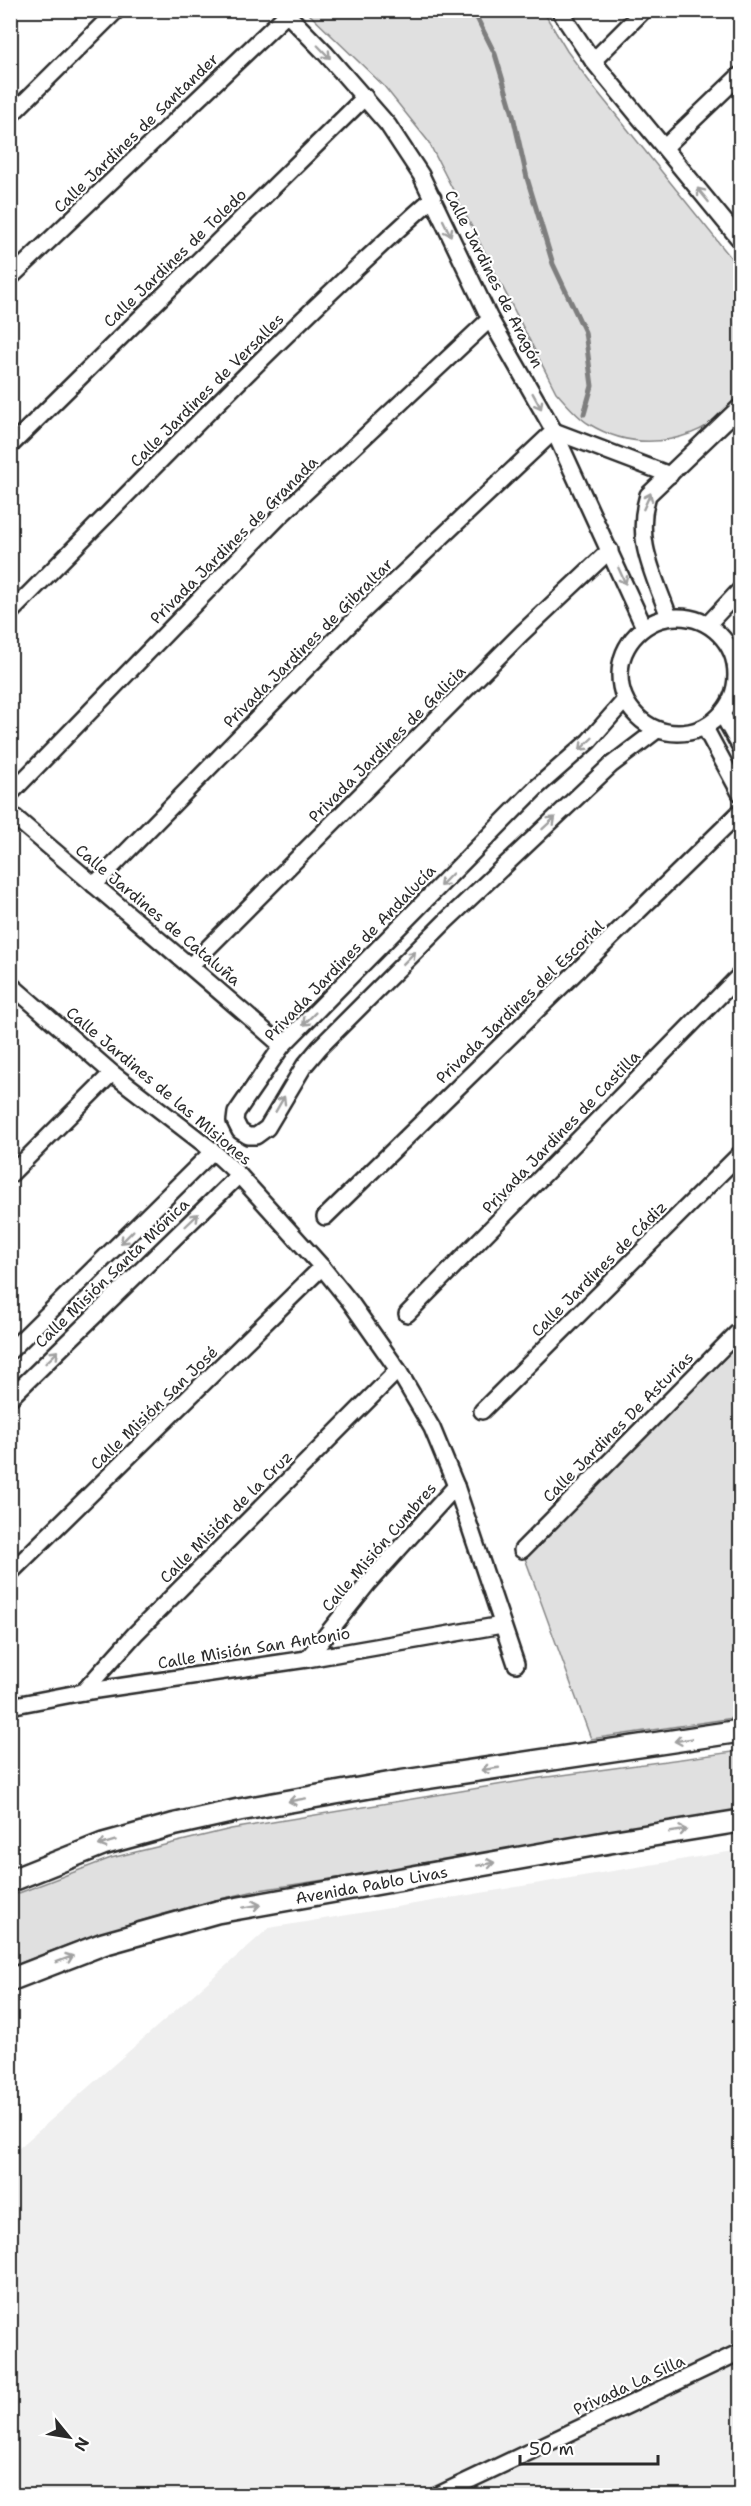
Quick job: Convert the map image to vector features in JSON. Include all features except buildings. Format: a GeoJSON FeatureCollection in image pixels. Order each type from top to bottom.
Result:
{"type":"FeatureCollection","features":[{"type":"Feature","properties":{"kind":"main road"},"geometry":{"type":"LineString","coordinates":[[10,1881],[103,1844],[239,1810],[398,1782],[741,1731]]}},
{"type":"Feature","properties":{"kind":"main road","name":"Avenida Pablo Livas"},"geometry":{"type":"LineString","coordinates":[[10,1980],[102,1944],[217,1912],[741,1821]]}},
{"type":"Feature","properties":{"kind":"street"},"geometry":{"type":"LineString","coordinates":[[10,116],[117,10]]}},
{"type":"Feature","properties":{"kind":"street"},"geometry":{"type":"LineString","coordinates":[[560,10],[593,61],[741,240]]}},
{"type":"Feature","properties":{"kind":"street"},"geometry":{"type":"LineString","coordinates":[[593,61],[644,10]]}},
{"type":"Feature","properties":{"kind":"street","name":"Calle Jardines de Aragón"},"geometry":{"type":"LineString","coordinates":[[285,12],[388,124],[421,175],[490,319],[554,431],[644,627]]}},
{"type":"Feature","properties":{"kind":"street","name":"Calle Jardines de Santander"},"geometry":{"type":"LineString","coordinates":[[10,278],[285,12]]}},
{"type":"Feature","properties":{"kind":"street"},"geometry":{"type":"LineString","coordinates":[[665,147],[741,75]]}},
{"type":"Feature","properties":{"kind":"street","name":"Calle Jardines de Toledo"},"geometry":{"type":"LineString","coordinates":[[10,446],[365,97]]}},
{"type":"Feature","properties":{"kind":"street","name":"Calle Jardines de Versalles"},"geometry":{"type":"LineString","coordinates":[[10,613],[370,253],[433,198]]}},
{"type":"Feature","properties":{"kind":"street","name":"Privada Jardines de Granada"},"geometry":{"type":"LineString","coordinates":[[10,794],[279,516],[490,319]]}},
{"type":"Feature","properties":{"kind":"street"},"geometry":{"type":"LineString","coordinates":[[669,616],[642,534],[642,514],[648,495],[741,407]]}},
{"type":"Feature","properties":{"kind":"street"},"geometry":{"type":"LineString","coordinates":[[554,431],[670,475]]}},
{"type":"Feature","properties":{"kind":"street","name":"Privada Jardines de Gibraltar"},"geometry":{"type":"LineString","coordinates":[[94,885],[360,614],[554,431]]}},
{"type":"Feature","properties":{"kind":"street","name":"Privada Jardines de Galicia"},"geometry":{"type":"LineString","coordinates":[[191,965],[522,633],[610,550]]}},
{"type":"Feature","properties":{"kind":"street"},"geometry":{"type":"LineString","coordinates":[[708,624],[741,590]]}},
{"type":"Feature","properties":{"kind":"street"},"geometry":{"type":"LineString","coordinates":[[669,616],[689,617],[708,624],[735,644],[736,686],[731,701],[722,714],[705,728],[681,734],[657,730],[638,718],[625,700],[619,680],[621,660],[629,642],[644,627],[669,616]]}},
{"type":"Feature","properties":{"kind":"street","name":"Privada Jardines de Andalucía"},"geometry":{"type":"LineString","coordinates":[[625,700],[589,741],[537,787],[282,1046],[236,1113],[236,1125],[249,1136],[256,1136],[267,1128],[304,1066],[320,1047],[430,937],[611,765],[657,730]]}},
{"type":"Feature","properties":{"kind":"street"},"geometry":{"type":"LineString","coordinates":[[722,714],[741,746]]}},
{"type":"Feature","properties":{"kind":"street"},"geometry":{"type":"LineString","coordinates":[[705,728],[741,794]]}},
{"type":"Feature","properties":{"kind":"street","name":"Privada Jardines del Escorial"},"geometry":{"type":"LineString","coordinates":[[326,1217],[741,812]]}},
{"type":"Feature","properties":{"kind":"street","name":"Calle Jardines de Cataluña"},"geometry":{"type":"LineString","coordinates":[[10,813],[191,965],[282,1046]]}},
{"type":"Feature","properties":{"kind":"street","name":"Privada Jardines de Castilla"},"geometry":{"type":"LineString","coordinates":[[407,1314],[741,975]]}},
{"type":"Feature","properties":{"kind":"street","name":"Calle Jardines de las Misiones"},"geometry":{"type":"LineString","coordinates":[[12,988],[112,1073],[213,1151],[239,1175],[351,1303],[398,1370],[432,1428],[456,1486],[516,1664]]}},
{"type":"Feature","properties":{"kind":"street"},"geometry":{"type":"LineString","coordinates":[[10,1175],[112,1073]]}},
{"type":"Feature","properties":{"kind":"street","name":"Calle Misión Santa Mónica"},"geometry":{"type":"LineString","coordinates":[[10,1351],[213,1151]]}},
{"type":"Feature","properties":{"kind":"street","name":"Calle Jardines de Cádiz"},"geometry":{"type":"LineString","coordinates":[[482,1411],[741,1154]]}},
{"type":"Feature","properties":{"kind":"street","name":"Calle Misión Santa Mónica"},"geometry":{"type":"LineString","coordinates":[[10,1398],[239,1175]]}},
{"type":"Feature","properties":{"kind":"street","name":"Calle Misión San José"},"geometry":{"type":"LineString","coordinates":[[10,1573],[322,1268]]}},
{"type":"Feature","properties":{"kind":"street","name":"Calle Jardines De Asturias"},"geometry":{"type":"LineString","coordinates":[[522,1550],[741,1330]]}},
{"type":"Feature","properties":{"kind":"street","name":"Calle Misión de la Cruz"},"geometry":{"type":"LineString","coordinates":[[83,1692],[135,1634],[398,1370]]}},
{"type":"Feature","properties":{"kind":"street","name":"Calle Misión Cumbres"},"geometry":{"type":"LineString","coordinates":[[306,1659],[368,1583],[456,1486]]}},
{"type":"Feature","properties":{"kind":"street","name":"Calle Misión San Antonio"},"geometry":{"type":"LineString","coordinates":[[10,1706],[83,1692],[306,1659],[502,1625]]}},
{"type":"Feature","properties":{"kind":"street","name":"Privada La Silla"},"geometry":{"type":"LineString","coordinates":[[436,2496],[741,2352]]}},
{"type":"Feature","properties":{"kind":"shaded area"},"geometry":{"type":"Polygon","coordinates":[[[306,11],[543,11],[567,51],[592,85],[740,269],[740,396],[708,425],[690,434],[670,439],[650,441],[629,439],[609,434],[580,418],[556,392],[428,141],[384,86],[306,11]]]}},
{"type":"Feature","properties":{"kind":"shaded area"},"geometry":{"type":"Polygon","coordinates":[[[740,1330],[740,1717],[591,1739],[522,1550],[740,1330]]]}},
{"type":"Feature","properties":{"kind":"shaded area"},"geometry":{"type":"Polygon","coordinates":[[[740,1751],[740,1816],[259,1890],[133,1923],[72,1943],[11,1967],[11,1896],[111,1858],[231,1829],[540,1778],[740,1751]]]}},
{"type":"Feature","properties":{"kind":"shaded area"},"geometry":{"type":"Polygon","coordinates":[[[740,1850],[740,2495],[11,2495],[10,2156],[269,1928],[740,1850]]]}},
{"type":"Feature","properties":{"kind":"waterway"},"geometry":{"type":"LineString","coordinates":[[473,10],[495,54],[512,111],[527,178],[553,264],[585,332],[592,386],[584,414]]}}]}
